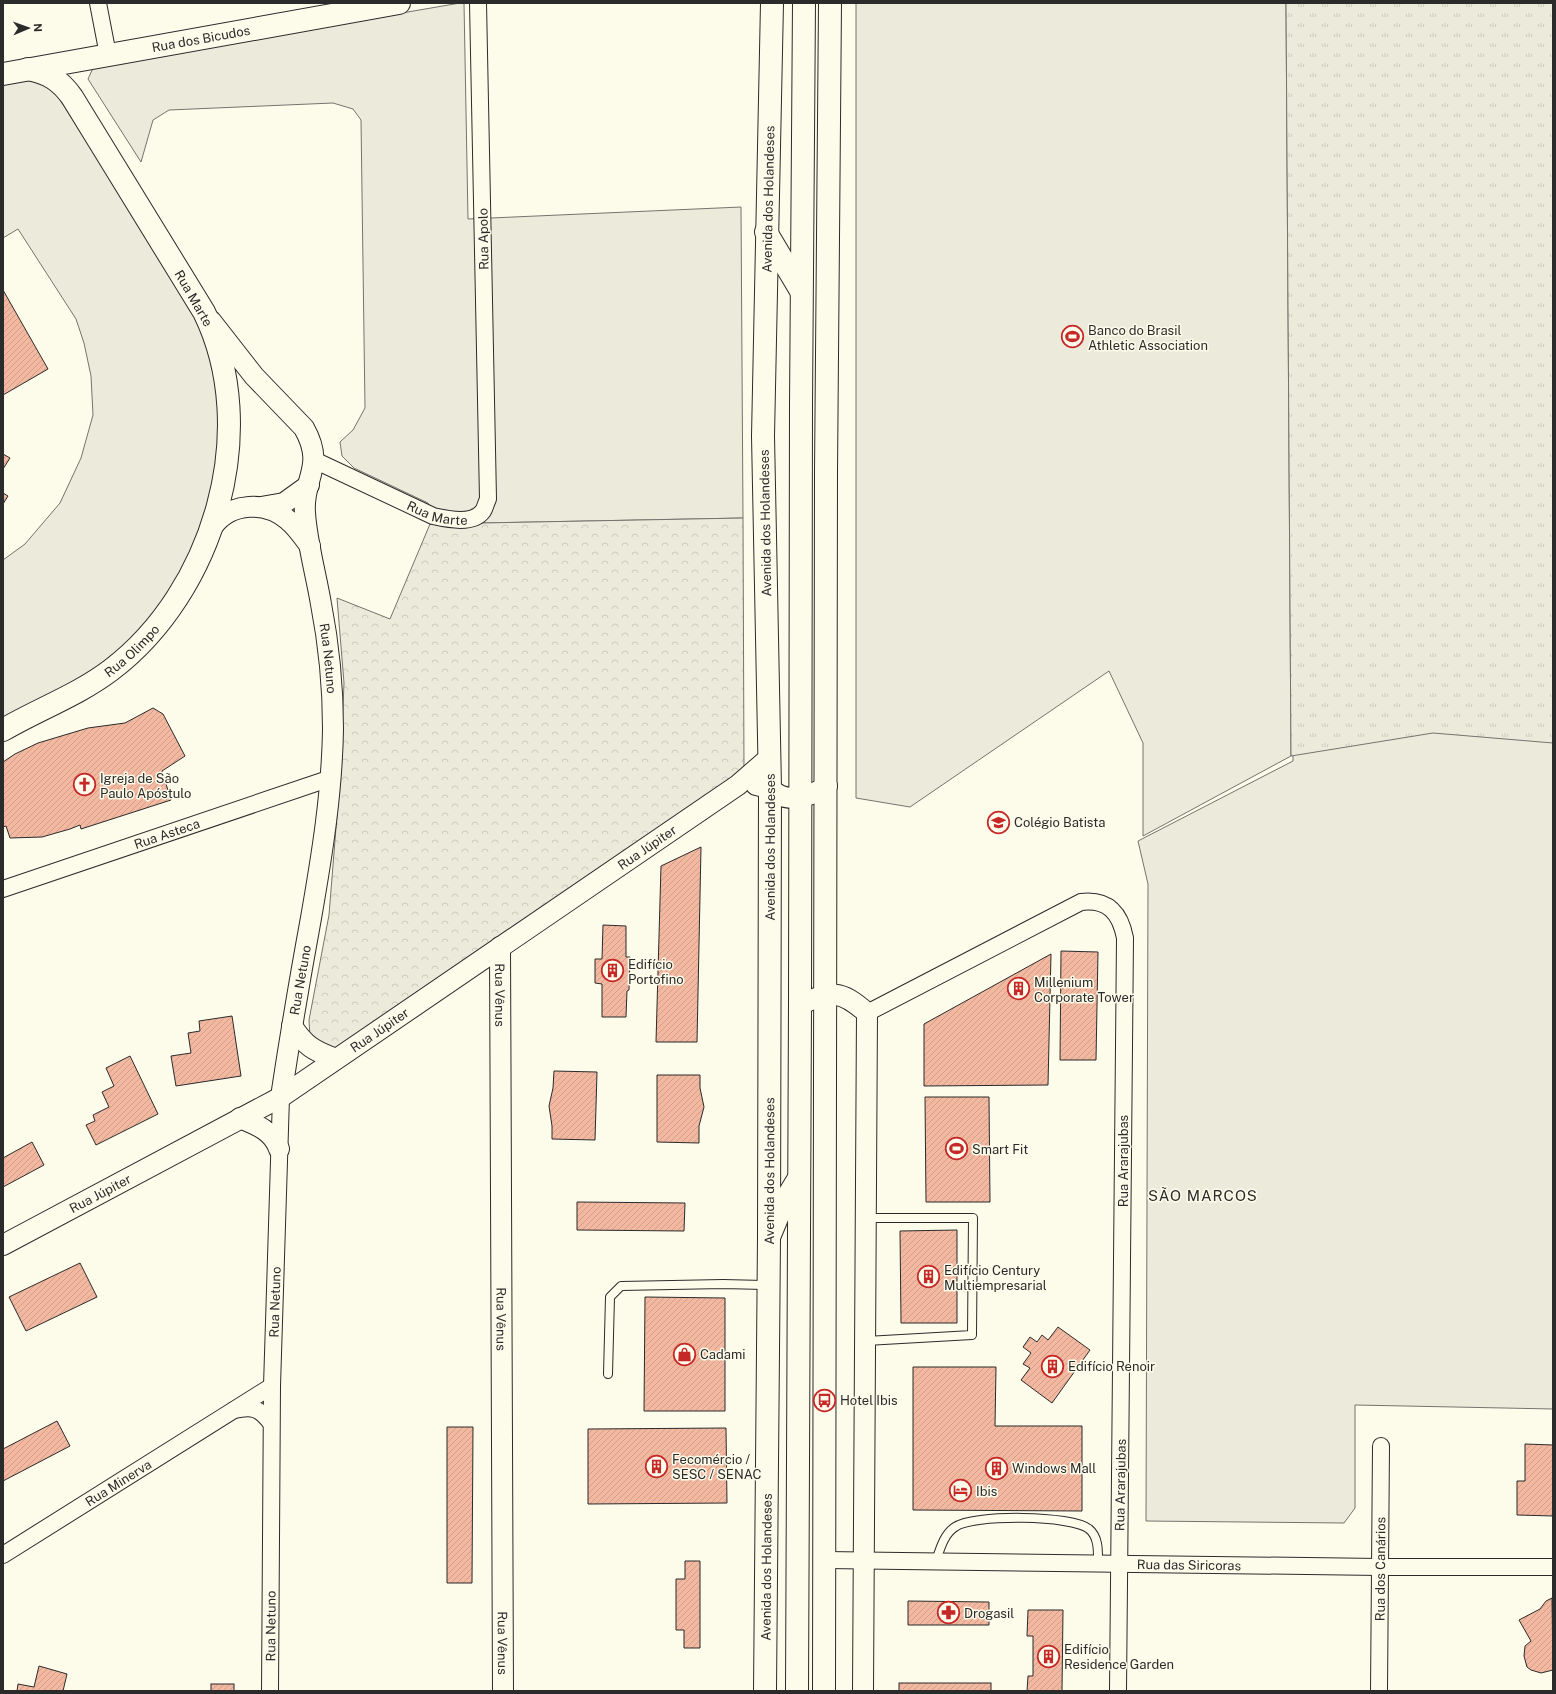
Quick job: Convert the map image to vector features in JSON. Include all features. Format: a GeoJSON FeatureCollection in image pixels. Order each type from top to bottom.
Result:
{"type":"FeatureCollection","features":[{"type":"Feature","properties":{"kind":"main road","name":"Rua dos Bicudos"},"geometry":{"type":"LineString","coordinates":[[3,74],[108,55],[341,8],[399,3]]}},
{"type":"Feature","properties":{"kind":"main road"},"geometry":{"type":"LineString","coordinates":[[797,1691],[804,3]]}},
{"type":"Feature","properties":{"kind":"main road"},"geometry":{"type":"LineString","coordinates":[[824,1691],[827,786],[826,464],[830,3]]}},
{"type":"Feature","properties":{"kind":"main road","name":"Avenida dos Holandeses"},"geometry":{"type":"LineString","coordinates":[[765,1691],[769,1237],[770,788],[763,436],[771,5]]}},
{"type":"Feature","properties":{"kind":"main road"},"geometry":{"type":"LineString","coordinates":[[72,96],[73,77],[78,65],[84,59]]}},
{"type":"Feature","properties":{"kind":"main road","name":"Rua Marte"},"geometry":{"type":"LineString","coordinates":[[28,69],[53,77],[64,86],[72,96],[204,312],[217,342],[223,360],[229,403],[229,426],[224,474],[213,526]]}},
{"type":"Feature","properties":{"kind":"main road"},"geometry":{"type":"LineString","coordinates":[[766,232],[802,292]]}},
{"type":"Feature","properties":{"kind":"main road","name":"Rua Olimpo"},"geometry":{"type":"LineString","coordinates":[[3,730],[30,714],[84,689],[112,670],[144,642],[164,617],[191,576],[213,526]]}},
{"type":"Feature","properties":{"kind":"main road"},"geometry":{"type":"LineString","coordinates":[[769,1237],[782,1206],[800,1178]]}},
{"type":"Feature","properties":{"kind":"street"},"geometry":{"type":"LineString","coordinates":[[98,3],[108,55]]}},
{"type":"Feature","properties":{"kind":"street","name":"Rua Apolo"},"geometry":{"type":"LineString","coordinates":[[478,3],[488,475]]}},
{"type":"Feature","properties":{"kind":"street","name":"Rua Netuno"},"geometry":{"type":"LineString","coordinates":[[204,312],[246,367],[304,428],[310,438],[314,460],[305,513],[322,606],[331,679],[333,728],[331,778],[322,852],[281,1096],[272,1386],[270,1691]]}},
{"type":"Feature","properties":{"kind":"street","name":"Rua Marte"},"geometry":{"type":"LineString","coordinates":[[314,460],[434,516],[450,519],[466,519],[478,516],[483,511],[488,499],[488,475]]}},
{"type":"Feature","properties":{"kind":"street"},"geometry":{"type":"LineString","coordinates":[[213,526],[221,516],[234,509],[258,508],[284,503],[309,485]]}},
{"type":"Feature","properties":{"kind":"street"},"geometry":{"type":"LineString","coordinates":[[258,508],[274,512],[287,519],[293,524],[311,548]]}},
{"type":"Feature","properties":{"kind":"street","name":"Rua Júpiter"},"geometry":{"type":"LineString","coordinates":[[3,1245],[281,1096],[738,785],[769,758]]}},
{"type":"Feature","properties":{"kind":"street","name":"Rua Asteca"},"geometry":{"type":"LineString","coordinates":[[3,889],[331,778]]}},
{"type":"Feature","properties":{"kind":"street"},"geometry":{"type":"LineString","coordinates":[[738,785],[753,784],[770,788],[778,794],[786,797],[811,795],[827,786]]}},
{"type":"Feature","properties":{"kind":"street","name":"Rua Ararajubas"},"geometry":{"type":"LineString","coordinates":[[867,1013],[1081,902],[1092,901],[1105,904],[1115,912],[1122,923],[1125,938],[1118,1691]]}},
{"type":"Feature","properties":{"kind":"street","name":"Rua Vênus"},"geometry":{"type":"LineString","coordinates":[[500,947],[503,1691]]}},
{"type":"Feature","properties":{"kind":"street"},"geometry":{"type":"LineString","coordinates":[[800,1006],[826,995],[841,995],[848,998],[867,1013],[863,1691]]}},
{"type":"Feature","properties":{"kind":"street"},"geometry":{"type":"LineString","coordinates":[[292,1026],[301,1040],[311,1049],[336,1059]]}},
{"type":"Feature","properties":{"kind":"street"},"geometry":{"type":"LineString","coordinates":[[240,1118],[258,1125],[267,1131],[276,1140],[279,1149]]}},
{"type":"Feature","properties":{"kind":"street","name":"Rua Minerva"},"geometry":{"type":"LineString","coordinates":[[3,1555],[272,1386]]}},
{"type":"Feature","properties":{"kind":"street","name":"Rua Minerva"},"geometry":{"type":"LineString","coordinates":[[232,1410],[244,1408],[259,1410],[272,1423]]}},
{"type":"Feature","properties":{"kind":"street","name":"Rua dos Canários"},"geometry":{"type":"LineString","coordinates":[[1379,1691],[1381,1446]]}},
{"type":"Feature","properties":{"kind":"street","name":"Rua das Siricoras"},"geometry":{"type":"LineString","coordinates":[[825,1560],[1380,1567],[1553,1567]]}},
{"type":"Feature","properties":{"kind":"lane"},"geometry":{"type":"LineString","coordinates":[[865,1341],[972,1335],[973,1218],[866,1218]]}},
{"type":"Feature","properties":{"kind":"lane"},"geometry":{"type":"LineString","coordinates":[[608,1374],[610,1297],[621,1286],[723,1284],[768,1285]]}},
{"type":"Feature","properties":{"kind":"lane"},"geometry":{"type":"LineString","coordinates":[[936,1561],[948,1534],[959,1524],[974,1520],[1043,1518],[1085,1526],[1091,1530],[1097,1545],[1098,1563]]}},
{"type":"Feature","properties":{"kind":"green space"},"geometry":{"type":"Polygon","coordinates":[[[464,3],[468,219],[741,207],[743,518],[430,524],[431,508],[428,503],[354,468],[342,456],[340,442],[353,430],[365,408],[361,120],[353,109],[333,103],[169,110],[153,120],[141,162],[88,79],[94,66],[464,3]]]}},
{"type":"Feature","properties":{"kind":"green space","name":"Banco do Brasil Athletic Association"},"geometry":{"type":"Polygon","coordinates":[[[856,3],[1286,3],[1291,756],[1143,836],[1143,743],[1109,671],[910,807],[856,798],[856,3]]]}},
{"type":"Feature","properties":{"kind":"green space"},"geometry":{"type":"Polygon","coordinates":[[[1286,3],[1553,3],[1553,743],[1433,733],[1291,756],[1286,3]]]}},
{"type":"Feature","properties":{"kind":"green space"},"geometry":{"type":"Polygon","coordinates":[[[1292,3],[1553,3],[1553,1409],[1355,1405],[1355,1508],[1344,1523],[1146,1521],[1148,884],[1138,841],[1293,761],[1292,3]]]}},
{"type":"Feature","properties":{"kind":"green space"},"geometry":{"type":"Polygon","coordinates":[[[21,80],[45,84],[57,95],[206,331],[221,413],[210,522],[157,615],[110,660],[74,683],[3,719],[3,560],[25,544],[60,503],[81,458],[93,415],[91,376],[84,343],[76,319],[18,229],[3,238],[3,84],[21,80]]]}},
{"type":"Feature","properties":{"kind":"green space"},"geometry":{"type":"Polygon","coordinates":[[[743,518],[744,769],[332,1052],[310,1037],[309,1020],[329,915],[340,778],[344,683],[337,598],[390,619],[430,524],[743,518]]]}},
{"type":"Feature","properties":{"kind":"building"},"geometry":{"type":"Polygon","coordinates":[[[3,290],[48,369],[3,395],[3,290]]]}},
{"type":"Feature","properties":{"kind":"building"},"geometry":{"type":"Polygon","coordinates":[[[3,454],[10,458],[3,469],[3,454]]]}},
{"type":"Feature","properties":{"kind":"building"},"geometry":{"type":"Polygon","coordinates":[[[3,493],[8,496],[3,504],[3,493]]]}},
{"type":"Feature","properties":{"kind":"building","name":"Igreja de São Paulo Apóstulo"},"geometry":{"type":"Polygon","coordinates":[[[153,708],[163,714],[185,756],[162,771],[171,800],[81,829],[80,825],[42,837],[10,838],[6,826],[3,827],[3,762],[15,754],[38,743],[88,728],[125,723],[153,708]]]}},
{"type":"Feature","properties":{"kind":"building"},"geometry":{"type":"Polygon","coordinates":[[[701,847],[697,1042],[656,1042],[661,866],[701,847]]]}},
{"type":"Feature","properties":{"kind":"building","name":"Edifício Portofino"},"geometry":{"type":"Polygon","coordinates":[[[603,925],[626,926],[626,957],[630,957],[626,1017],[602,1017],[602,984],[595,983],[595,959],[602,959],[603,925]]]}},
{"type":"Feature","properties":{"kind":"building"},"geometry":{"type":"Polygon","coordinates":[[[1061,951],[1098,952],[1096,1060],[1060,1060],[1061,951]]]}},
{"type":"Feature","properties":{"kind":"building","name":"Millenium Corporate Tower"},"geometry":{"type":"Polygon","coordinates":[[[1051,954],[1048,1085],[924,1086],[924,1024],[1051,954]]]}},
{"type":"Feature","properties":{"kind":"building"},"geometry":{"type":"Polygon","coordinates":[[[232,1016],[241,1076],[176,1086],[171,1056],[191,1053],[188,1033],[200,1031],[199,1021],[232,1016]]]}},
{"type":"Feature","properties":{"kind":"building"},"geometry":{"type":"Polygon","coordinates":[[[130,1056],[158,1114],[96,1145],[86,1125],[95,1121],[93,1115],[109,1107],[102,1092],[114,1086],[106,1068],[130,1056]]]}},
{"type":"Feature","properties":{"kind":"building"},"geometry":{"type":"Polygon","coordinates":[[[554,1071],[597,1072],[595,1140],[552,1139],[549,1106],[553,1088],[554,1071]]]}},
{"type":"Feature","properties":{"kind":"building"},"geometry":{"type":"Polygon","coordinates":[[[657,1075],[700,1075],[700,1088],[704,1107],[699,1126],[699,1143],[657,1142],[657,1075]]]}},
{"type":"Feature","properties":{"kind":"building","name":"Smart Fit"},"geometry":{"type":"Polygon","coordinates":[[[925,1097],[989,1097],[990,1202],[926,1202],[925,1097]]]}},
{"type":"Feature","properties":{"kind":"building"},"geometry":{"type":"Polygon","coordinates":[[[32,1142],[44,1165],[3,1187],[3,1158],[32,1142]]]}},
{"type":"Feature","properties":{"kind":"building"},"geometry":{"type":"Polygon","coordinates":[[[577,1202],[685,1203],[684,1231],[577,1230],[577,1202]]]}},
{"type":"Feature","properties":{"kind":"building","name":"Edifício Century Multiempresarial"},"geometry":{"type":"Polygon","coordinates":[[[957,1230],[957,1323],[901,1323],[900,1231],[957,1230]]]}},
{"type":"Feature","properties":{"kind":"building"},"geometry":{"type":"Polygon","coordinates":[[[80,1263],[97,1297],[26,1331],[9,1297],[80,1263]]]}},
{"type":"Feature","properties":{"kind":"building","name":"Cadami"},"geometry":{"type":"Polygon","coordinates":[[[645,1297],[725,1298],[725,1411],[644,1411],[645,1297]]]}},
{"type":"Feature","properties":{"kind":"building","name":"Edifício Renoir"},"geometry":{"type":"Polygon","coordinates":[[[1058,1327],[1090,1350],[1052,1403],[1021,1380],[1030,1368],[1023,1364],[1031,1353],[1023,1347],[1030,1337],[1037,1342],[1042,1335],[1048,1340],[1058,1327]]]}},
{"type":"Feature","properties":{"kind":"building","name":"Windows Mall"},"geometry":{"type":"Polygon","coordinates":[[[913,1367],[996,1367],[995,1426],[1082,1426],[1082,1511],[913,1510],[913,1367]]]}},
{"type":"Feature","properties":{"kind":"building"},"geometry":{"type":"Polygon","coordinates":[[[57,1421],[70,1446],[3,1481],[3,1449],[57,1421]]]}},
{"type":"Feature","properties":{"kind":"building"},"geometry":{"type":"Polygon","coordinates":[[[447,1427],[473,1427],[472,1583],[447,1583],[447,1427]]]}},
{"type":"Feature","properties":{"kind":"building","name":"Fecomércio / SESC / SENAC"},"geometry":{"type":"Polygon","coordinates":[[[726,1428],[727,1503],[588,1504],[588,1429],[726,1428]]]}},
{"type":"Feature","properties":{"kind":"building"},"geometry":{"type":"Polygon","coordinates":[[[1525,1444],[1553,1445],[1553,1516],[1517,1515],[1517,1481],[1525,1481],[1525,1444]]]}},
{"type":"Feature","properties":{"kind":"building"},"geometry":{"type":"Polygon","coordinates":[[[685,1561],[700,1561],[700,1648],[684,1648],[684,1630],[676,1630],[676,1579],[685,1579],[685,1561]]]}},
{"type":"Feature","properties":{"kind":"building"},"geometry":{"type":"Polygon","coordinates":[[[1552,1598],[1553,1670],[1541,1673],[1527,1667],[1524,1656],[1525,1646],[1531,1641],[1519,1620],[1540,1609],[1546,1601],[1552,1598]]]}},
{"type":"Feature","properties":{"kind":"building","name":"Drogasil"},"geometry":{"type":"Polygon","coordinates":[[[908,1601],[989,1602],[989,1625],[908,1625],[908,1601]]]}},
{"type":"Feature","properties":{"kind":"building","name":"Edifício Residence Garden"},"geometry":{"type":"Polygon","coordinates":[[[1028,1610],[1063,1610],[1062,1691],[1027,1691],[1028,1676],[1033,1676],[1033,1636],[1027,1636],[1028,1610]]]}},
{"type":"Feature","properties":{"kind":"building"},"geometry":{"type":"Polygon","coordinates":[[[39,1666],[67,1674],[63,1691],[17,1691],[18,1684],[34,1687],[39,1666]]]}},
{"type":"Feature","properties":{"kind":"building"},"geometry":{"type":"Polygon","coordinates":[[[899,1683],[991,1683],[991,1691],[899,1691],[899,1683]]]}},
{"type":"Feature","properties":{"kind":"building"},"geometry":{"type":"Polygon","coordinates":[[[211,1684],[234,1684],[234,1691],[211,1691],[211,1684]]]}},
{"type":"Feature","properties":{"kind":"place","name":"Banco do Brasil Athletic Association"},"geometry":{"type":"Point","coordinates":[1072,337]}},
{"type":"Feature","properties":{"kind":"place","name":"Igreja de São Paulo Apóstulo"},"geometry":{"type":"Point","coordinates":[85,785]}},
{"type":"Feature","properties":{"kind":"place","name":"Colégio Batista"},"geometry":{"type":"Point","coordinates":[999,822]}},
{"type":"Feature","properties":{"kind":"place","name":"Edifício Portofino"},"geometry":{"type":"Point","coordinates":[612,971]}},
{"type":"Feature","properties":{"kind":"place","name":"Millenium Corporate Tower"},"geometry":{"type":"Point","coordinates":[1019,989]}},
{"type":"Feature","properties":{"kind":"place","name":"Smart Fit"},"geometry":{"type":"Point","coordinates":[957,1149]}},
{"type":"Feature","properties":{"kind":"place","name":"Edifício Century Multiempresarial"},"geometry":{"type":"Point","coordinates":[929,1277]}},
{"type":"Feature","properties":{"kind":"place","name":"Cadami"},"geometry":{"type":"Point","coordinates":[685,1354]}},
{"type":"Feature","properties":{"kind":"place","name":"Edifício Renoir"},"geometry":{"type":"Point","coordinates":[1052,1366]}},
{"type":"Feature","properties":{"kind":"place","name":"Hotel Ibis"},"geometry":{"type":"Point","coordinates":[825,1400]}},
{"type":"Feature","properties":{"kind":"place","name":"Fecomércio / SESC / SENAC"},"geometry":{"type":"Point","coordinates":[657,1466]}},
{"type":"Feature","properties":{"kind":"place","name":"Windows Mall"},"geometry":{"type":"Point","coordinates":[997,1468]}},
{"type":"Feature","properties":{"kind":"place","name":"Ibis"},"geometry":{"type":"Point","coordinates":[961,1491]}},
{"type":"Feature","properties":{"kind":"place","name":"Drogasil"},"geometry":{"type":"Point","coordinates":[949,1613]}},
{"type":"Feature","properties":{"kind":"place","name":"Edifício Residence Garden"},"geometry":{"type":"Point","coordinates":[1048,1656]}},
{"type":"Feature","properties":{"kind":"district","name":"SÃO MARCOS"},"geometry":{"type":"Point","coordinates":[1203,1196]}}]}
